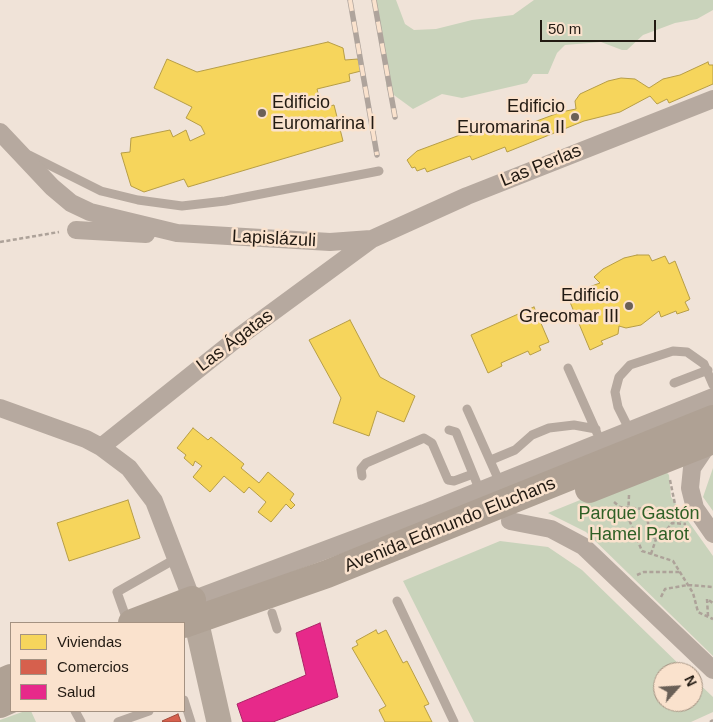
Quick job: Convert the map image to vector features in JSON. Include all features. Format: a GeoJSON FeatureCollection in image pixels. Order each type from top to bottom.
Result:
{"type":"FeatureCollection","features":[{"type":"Feature","properties":{"kind":"main road","name":"Avenida Edmundo Eluchans"},"geometry":{"type":"LineString","coordinates":[[192,626],[327,574],[601,460],[712,433]]}},
{"type":"Feature","properties":{"kind":"main road","name":"Avenida Edmundo Eluchans"},"geometry":{"type":"LineString","coordinates":[[192,626],[274,621],[571,496],[601,460]]}},
{"type":"Feature","properties":{"kind":"street","name":"Las Perlas"},"geometry":{"type":"LineString","coordinates":[[372,239],[467,196],[713,99]]}},
{"type":"Feature","properties":{"kind":"street","name":"Lapislázuli"},"geometry":{"type":"LineString","coordinates":[[0,132],[52,187],[82,209],[177,233]]}},
{"type":"Feature","properties":{"kind":"street","name":"Lapislázuli"},"geometry":{"type":"LineString","coordinates":[[76,230],[142,234],[177,233],[330,242],[372,239]]}},
{"type":"Feature","properties":{"kind":"street","name":"Las Ágatas"},"geometry":{"type":"LineString","coordinates":[[101,447],[240,336],[372,239]]}},
{"type":"Feature","properties":{"kind":"street"},"geometry":{"type":"LineString","coordinates":[[192,626],[500,482],[601,460],[630,431],[713,397]]}},
{"type":"Feature","properties":{"kind":"street"},"geometry":{"type":"LineString","coordinates":[[0,408],[101,447],[129,468],[148,491],[177,558],[192,626],[219,722]]}},
{"type":"Feature","properties":{"kind":"street"},"geometry":{"type":"LineString","coordinates":[[712,433],[697,458],[690,478],[692,498],[701,517],[713,534]]}},
{"type":"Feature","properties":{"kind":"street"},"geometry":{"type":"LineString","coordinates":[[510,521],[538,525],[567,536],[589,550],[713,670]]}},
{"type":"Feature","properties":{"kind":"lane"},"geometry":{"type":"LineString","coordinates":[[18,150],[101,191],[138,200],[182,206],[225,201],[379,171]]}},
{"type":"Feature","properties":{"kind":"lane"},"geometry":{"type":"LineString","coordinates":[[630,431],[618,408],[615,392],[619,377],[630,365],[680,350],[699,358],[708,370],[713,385]]}},
{"type":"Feature","properties":{"kind":"lane"},"geometry":{"type":"LineString","coordinates":[[568,368],[601,460]]}},
{"type":"Feature","properties":{"kind":"lane"},"geometry":{"type":"LineString","coordinates":[[674,383],[708,370]]}},
{"type":"Feature","properties":{"kind":"lane"},"geometry":{"type":"LineString","coordinates":[[467,409],[500,482]]}},
{"type":"Feature","properties":{"kind":"lane"},"geometry":{"type":"LineString","coordinates":[[491,460],[515,450],[532,435],[549,428],[574,424],[601,460]]}},
{"type":"Feature","properties":{"kind":"lane"},"geometry":{"type":"LineString","coordinates":[[449,430],[456,432],[480,491]]}},
{"type":"Feature","properties":{"kind":"lane"},"geometry":{"type":"LineString","coordinates":[[362,476],[361,469],[366,463],[424,438],[432,443],[448,480],[454,481],[473,474]]}},
{"type":"Feature","properties":{"kind":"lane"},"geometry":{"type":"LineString","coordinates":[[128,622],[117,592],[177,558]]}},
{"type":"Feature","properties":{"kind":"lane"},"geometry":{"type":"LineString","coordinates":[[397,602],[454,722]]}},
{"type":"Feature","properties":{"kind":"lane"},"geometry":{"type":"LineString","coordinates":[[185,703],[191,722]]}},
{"type":"Feature","properties":{"kind":"lane"},"geometry":{"type":"LineString","coordinates":[[119,722],[146,712]]}},
{"type":"Feature","properties":{"kind":"path"},"geometry":{"type":"LineString","coordinates":[[0,242],[76,230]]}},
{"type":"Feature","properties":{"kind":"path"},"geometry":{"type":"LineString","coordinates":[[601,460],[620,507],[628,506],[646,509],[650,536],[659,540],[672,523],[691,524],[701,517]]}},
{"type":"Feature","properties":{"kind":"path"},"geometry":{"type":"LineString","coordinates":[[630,488],[628,517],[642,551],[673,561],[688,585],[698,612],[713,619]]}},
{"type":"Feature","properties":{"kind":"path"},"geometry":{"type":"LineString","coordinates":[[571,496],[606,518],[628,517]]}},
{"type":"Feature","properties":{"kind":"path"},"geometry":{"type":"LineString","coordinates":[[651,554],[656,539]]}},
{"type":"Feature","properties":{"kind":"path"},"geometry":{"type":"LineString","coordinates":[[621,580],[644,572],[680,572]]}},
{"type":"Feature","properties":{"kind":"path"},"geometry":{"type":"LineString","coordinates":[[652,611],[665,589],[688,585],[713,588]]}},
{"type":"Feature","properties":{"kind":"path"},"geometry":{"type":"LineString","coordinates":[[708,616],[707,600],[713,603]]}},
{"type":"Feature","properties":{"kind":"green space"},"geometry":{"type":"Polygon","coordinates":[[[375,0],[396,0],[405,24],[414,30],[436,29],[472,20],[513,15],[534,0],[713,0],[713,10],[697,19],[675,23],[643,35],[627,50],[601,42],[565,45],[557,53],[548,74],[533,74],[527,83],[462,98],[442,94],[413,109],[387,90],[375,0]]]}},
{"type":"Feature","properties":{"kind":"green space","name":"Parque Gastón Hamel Parot"},"geometry":{"type":"Polygon","coordinates":[[[662,467],[669,475],[671,497],[713,556],[713,656],[586,532],[548,513],[662,467]]]}},
{"type":"Feature","properties":{"kind":"green space"},"geometry":{"type":"Polygon","coordinates":[[[713,468],[713,511],[703,497],[713,468]]]}},
{"type":"Feature","properties":{"kind":"green space"},"geometry":{"type":"Polygon","coordinates":[[[500,541],[548,547],[582,570],[677,662],[653,662],[653,712],[703,712],[703,688],[713,697],[713,712],[691,722],[474,722],[403,581],[500,541]]]}},
{"type":"Feature","properties":{"kind":"green space"},"geometry":{"type":"Polygon","coordinates":[[[22,712],[31,712],[36,722],[0,722],[0,720],[22,712]]]}},
{"type":"Feature","properties":{"kind":"building: Viviendas","name":"Edificio Euromarina I"},"geometry":{"type":"Polygon","coordinates":[[[328,42],[343,48],[345,60],[358,59],[361,71],[349,74],[350,81],[317,89],[322,108],[334,105],[343,141],[188,187],[184,179],[144,192],[131,186],[121,153],[130,152],[131,138],[170,130],[173,137],[186,130],[190,141],[205,134],[201,126],[186,118],[192,107],[154,88],[167,59],[197,72],[328,42]]]}},
{"type":"Feature","properties":{"kind":"building: Viviendas","name":"Edificio Euromarina II"},"geometry":{"type":"Polygon","coordinates":[[[708,62],[709,65],[713,65],[713,84],[669,103],[667,99],[657,104],[650,96],[620,112],[584,121],[507,152],[505,147],[472,160],[470,156],[427,172],[425,168],[417,171],[415,167],[412,168],[407,160],[417,151],[468,132],[470,136],[497,127],[500,135],[509,132],[520,123],[534,122],[561,112],[576,109],[575,101],[580,94],[608,81],[621,78],[635,79],[649,88],[663,79],[680,75],[708,62]]]}},
{"type":"Feature","properties":{"kind":"building: Viviendas","name":"Edificio Grecomar III"},"geometry":{"type":"Polygon","coordinates":[[[649,255],[652,261],[665,256],[669,264],[675,261],[690,299],[685,302],[689,310],[677,314],[676,311],[661,317],[659,311],[641,325],[626,328],[619,326],[618,334],[601,341],[603,344],[590,350],[567,295],[600,283],[594,277],[603,269],[624,258],[649,255]]]}},
{"type":"Feature","properties":{"kind":"building: Viviendas"},"geometry":{"type":"Polygon","coordinates":[[[534,307],[549,342],[539,346],[541,350],[530,355],[528,351],[501,363],[502,366],[488,373],[471,335],[534,307]]]}},
{"type":"Feature","properties":{"kind":"building: Viviendas"},"geometry":{"type":"Polygon","coordinates":[[[350,320],[380,377],[415,396],[404,422],[377,411],[369,436],[333,423],[341,398],[309,340],[350,320]]]}},
{"type":"Feature","properties":{"kind":"building: Viviendas"},"geometry":{"type":"Polygon","coordinates":[[[193,428],[208,440],[211,437],[244,464],[241,468],[259,483],[268,472],[294,494],[290,500],[295,505],[291,509],[286,504],[271,522],[258,512],[266,502],[249,487],[244,493],[224,476],[210,492],[193,477],[202,466],[195,461],[193,466],[184,458],[186,455],[177,448],[193,428]]]}},
{"type":"Feature","properties":{"kind":"building: Viviendas"},"geometry":{"type":"Polygon","coordinates":[[[128,500],[140,538],[69,561],[57,523],[128,500]]]}},
{"type":"Feature","properties":{"kind":"building: Viviendas"},"geometry":{"type":"Polygon","coordinates":[[[376,630],[378,634],[386,630],[403,663],[407,661],[429,704],[424,706],[432,722],[385,722],[379,710],[386,706],[352,648],[358,645],[356,641],[376,630]]]}},
{"type":"Feature","properties":{"kind":"building: Comercios"},"geometry":{"type":"Polygon","coordinates":[[[178,714],[181,722],[162,721],[178,714]]]}},
{"type":"Feature","properties":{"kind":"building: Salud"},"geometry":{"type":"Polygon","coordinates":[[[320,623],[338,697],[273,722],[243,722],[237,704],[306,675],[296,633],[320,623]]]}},
{"type":"Feature","properties":{"kind":"railway"},"geometry":{"type":"LineString","coordinates":[[350,0],[377,155]]}},
{"type":"Feature","properties":{"kind":"railway"},"geometry":{"type":"LineString","coordinates":[[374,0],[395,117]]}},
{"type":"Feature","properties":{"kind":"place","name":"Edificio Euromarina I"},"geometry":{"type":"Point","coordinates":[262,113]}},
{"type":"Feature","properties":{"kind":"place","name":"Edificio Euromarina II"},"geometry":{"type":"Point","coordinates":[575,117]}},
{"type":"Feature","properties":{"kind":"place","name":"Edificio Grecomar III"},"geometry":{"type":"Point","coordinates":[629,306]}}]}
